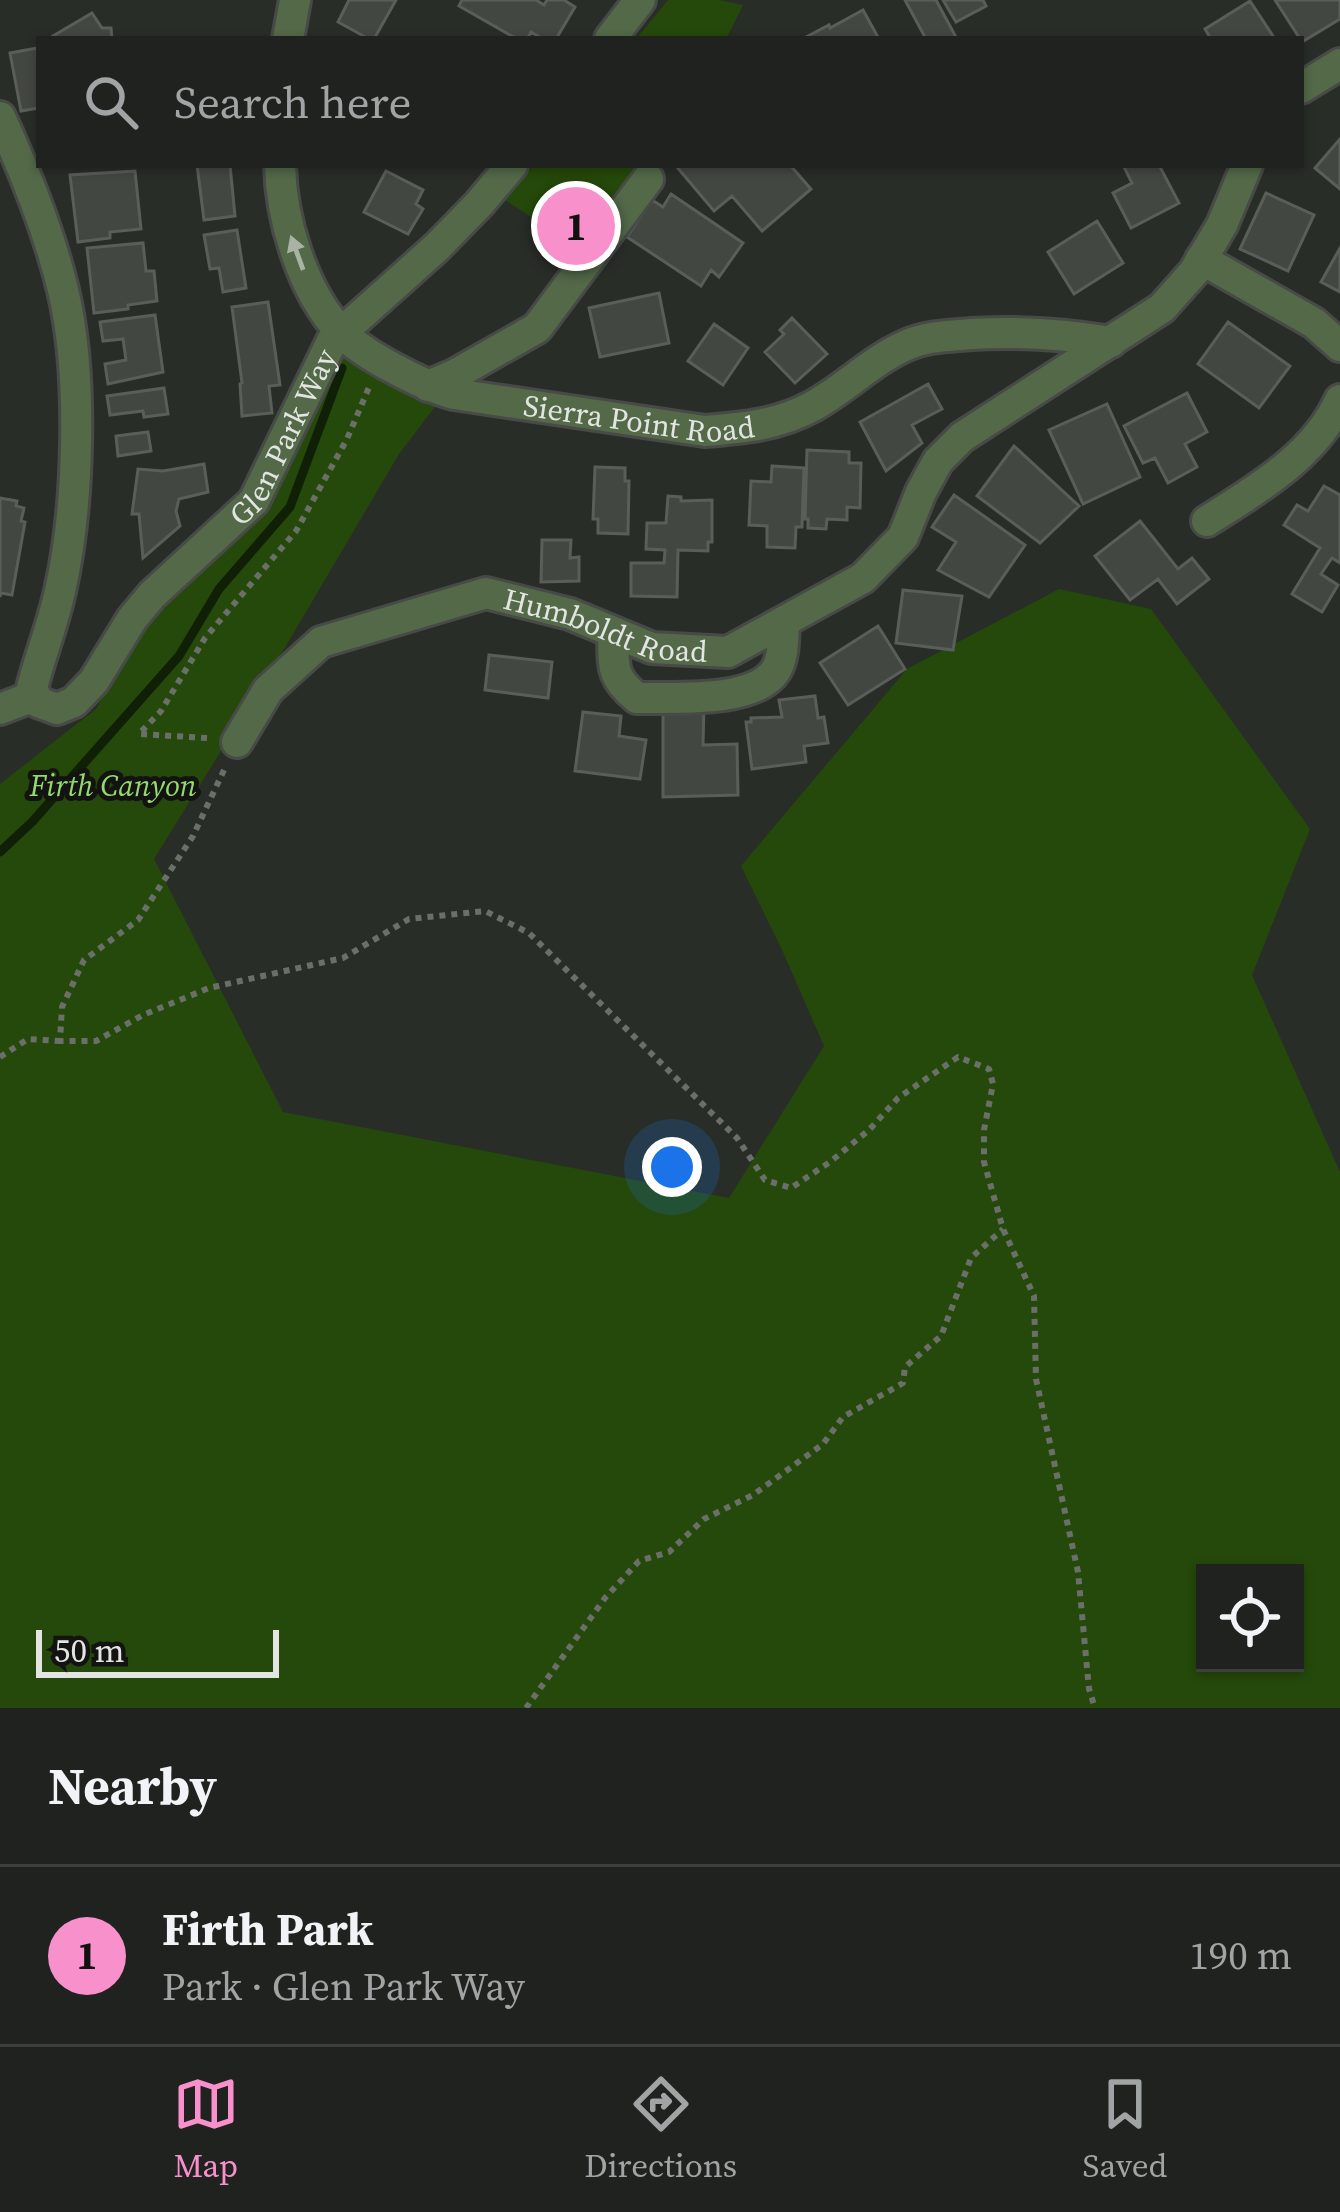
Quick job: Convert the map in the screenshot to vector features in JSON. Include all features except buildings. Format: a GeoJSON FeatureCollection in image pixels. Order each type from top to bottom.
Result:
{"type":"FeatureCollection","features":[{"type":"Feature","properties":{"kind":"street"},"geometry":{"type":"LineString","coordinates":[[289,36],[295,0]]}},
{"type":"Feature","properties":{"kind":"street"},"geometry":{"type":"LineString","coordinates":[[612,36],[638,0]]}},
{"type":"Feature","properties":{"kind":"street"},"geometry":{"type":"LineString","coordinates":[[1304,86],[1340,64]]}},
{"type":"Feature","properties":{"kind":"street"},"geometry":{"type":"LineString","coordinates":[[0,118],[62,286],[74,354],[73,486],[66,556],[36,673],[45,703],[0,709]]}},
{"type":"Feature","properties":{"kind":"street","name":"Sierra Point Road"},"geometry":{"type":"LineString","coordinates":[[280,168],[288,227],[300,265],[340,332],[454,394],[705,431],[759,425],[798,414],[885,356],[927,338],[1052,332],[1111,342]]}},
{"type":"Feature","properties":{"kind":"street","name":"Glen Park Way"},"geometry":{"type":"LineString","coordinates":[[45,703],[74,702],[94,681],[152,595],[254,501],[340,332],[447,255],[479,204],[509,168]]}},
{"type":"Feature","properties":{"kind":"street","name":"Humboldt Road"},"geometry":{"type":"LineString","coordinates":[[237,742],[268,690],[321,642],[486,592],[570,614],[652,648],[728,652],[863,578],[903,536],[938,461],[962,437],[1162,308],[1202,259],[1246,168]]}},
{"type":"Feature","properties":{"kind":"street"},"geometry":{"type":"LineString","coordinates":[[409,367],[456,374],[537,328],[648,179]]}},
{"type":"Feature","properties":{"kind":"street"},"geometry":{"type":"LineString","coordinates":[[1202,259],[1314,323],[1340,346]]}},
{"type":"Feature","properties":{"kind":"street"},"geometry":{"type":"LineString","coordinates":[[1207,520],[1292,462],[1333,416],[1340,400]]}},
{"type":"Feature","properties":{"kind":"street"},"geometry":{"type":"LineString","coordinates":[[614,632],[619,683],[637,698],[732,694],[764,683],[778,668],[784,622]]}},
{"type":"Feature","properties":{"kind":"path"},"geometry":{"type":"LineString","coordinates":[[60,1041],[62,1007],[84,960],[138,920],[193,836],[237,742],[139,734],[161,711],[206,638],[296,531],[347,439],[409,367]]}},
{"type":"Feature","properties":{"kind":"path"},"geometry":{"type":"LineString","coordinates":[[0,1057],[28,1039],[96,1041],[209,988],[344,958],[409,919],[485,911],[529,933],[737,1138],[765,1180],[791,1188],[869,1130],[898,1098],[958,1057],[989,1070],[993,1084],[984,1130],[984,1162],[1003,1229],[1034,1296],[1036,1379],[1078,1572],[1095,1708]]}},
{"type":"Feature","properties":{"kind":"path"},"geometry":{"type":"LineString","coordinates":[[526,1708],[605,1598],[639,1561],[669,1552],[704,1519],[753,1495],[824,1444],[843,1417],[903,1383],[905,1367],[941,1336],[970,1258],[1003,1229]]}},
{"type":"Feature","properties":{"kind":"green space"},"geometry":{"type":"Polygon","coordinates":[[[668,0],[743,5],[728,36],[638,36],[668,0]]]}},
{"type":"Feature","properties":{"kind":"green space"},"geometry":{"type":"Polygon","coordinates":[[[532,168],[646,168],[587,253],[505,200],[532,168]]]}},
{"type":"Feature","properties":{"kind":"green space","name":"Firth Canyon"},"geometry":{"type":"Polygon","coordinates":[[[345,349],[437,404],[399,454],[154,859],[283,1112],[729,1198],[824,1046],[741,866],[907,669],[1059,589],[1151,609],[1310,829],[1252,975],[1340,1172],[1340,1708],[0,1708],[0,784],[96,709],[147,613],[276,494],[345,349]]]}},
{"type":"Feature","properties":{"kind":"waterway"},"geometry":{"type":"LineString","coordinates":[[0,852],[179,656],[219,589],[290,507],[342,368]]}},
{"type":"Feature","properties":{"kind":"place","name":"Firth Park"},"geometry":{"type":"Point","coordinates":[576,226]}}]}
